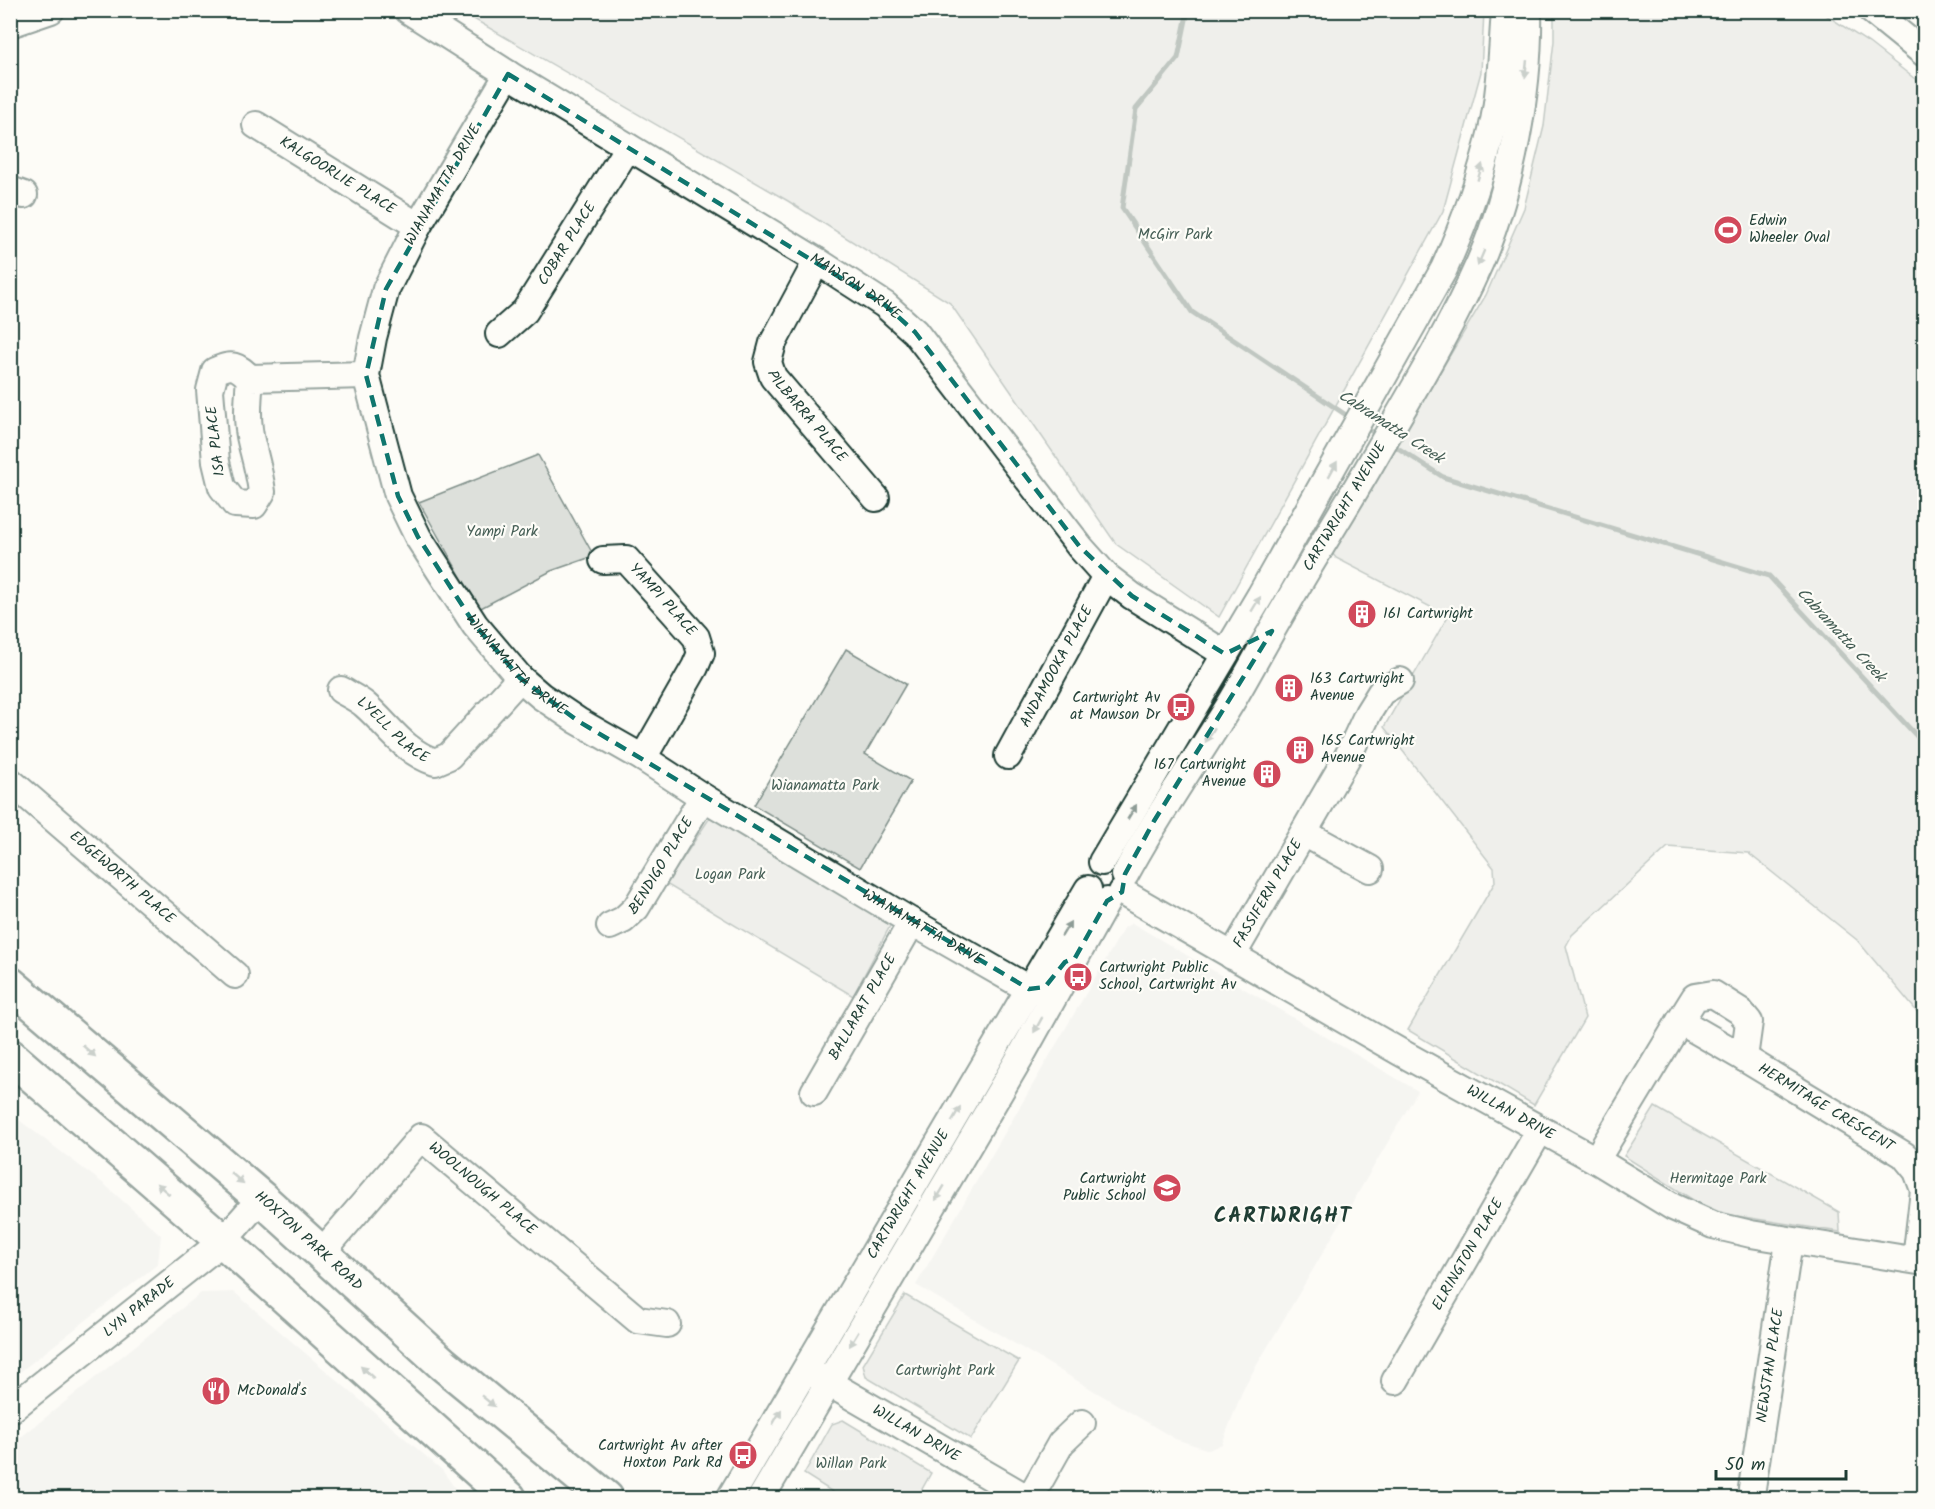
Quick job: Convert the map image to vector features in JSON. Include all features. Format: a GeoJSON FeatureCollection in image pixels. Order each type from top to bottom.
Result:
{"type":"FeatureCollection","features":[{"type":"Feature","properties":{"kind":"main road","name":"HOXTON PARK ROAD"},"geometry":{"type":"LineString","coordinates":[[10,984],[261,1198],[443,1364],[606,1498]]}},
{"type":"Feature","properties":{"kind":"main road"},"geometry":{"type":"LineString","coordinates":[[10,1056],[223,1241],[509,1498]]}},
{"type":"Feature","properties":{"kind":"street"},"geometry":{"type":"LineString","coordinates":[[10,24],[51,10]]}},
{"type":"Feature","properties":{"kind":"street","name":"MAWSON DRIVE"},"geometry":{"type":"LineString","coordinates":[[408,10],[508,74],[817,261],[885,305],[915,332],[1080,547],[1106,576],[1132,596],[1225,654]]}},
{"type":"Feature","properties":{"kind":"street","name":"CARTWRIGHT AVENUE"},"geometry":{"type":"LineString","coordinates":[[1111,889],[1087,879],[1089,872],[1102,862],[1304,520],[1415,322],[1453,248],[1478,181],[1493,128],[1501,69],[1505,10]]}},
{"type":"Feature","properties":{"kind":"street","name":"CARTWRIGHT AVENUE"},"geometry":{"type":"LineString","coordinates":[[761,1498],[1022,1054],[1111,889],[1232,702],[1430,362],[1479,262],[1495,220],[1509,170],[1524,90],[1529,41],[1528,10]]}},
{"type":"Feature","properties":{"kind":"street"},"geometry":{"type":"LineString","coordinates":[[1871,10],[1924,53]]}},
{"type":"Feature","properties":{"kind":"street","name":"WIANAMATTA DRIVE"},"geometry":{"type":"LineString","coordinates":[[508,74],[418,226],[386,289],[373,338],[366,375],[398,496],[418,537],[475,625],[520,678],[541,696],[703,797],[1029,989]]}},
{"type":"Feature","properties":{"kind":"street","name":"KALGOORLIE PLACE"},"geometry":{"type":"LineString","coordinates":[[256,126],[418,226]]}},
{"type":"Feature","properties":{"kind":"street","name":"COBAR PLACE"},"geometry":{"type":"LineString","coordinates":[[500,333],[525,311],[628,147]]}},
{"type":"Feature","properties":{"kind":"street","name":"PILBARRA PLACE"},"geometry":{"type":"LineString","coordinates":[[817,261],[773,343],[768,362],[773,377],[876,498]]}},
{"type":"Feature","properties":{"kind":"street","name":"ISA PLACE"},"geometry":{"type":"LineString","coordinates":[[250,378],[247,410],[251,444],[260,471],[262,492],[254,505],[235,504],[222,487],[216,462],[210,390],[215,371],[228,365],[238,367],[250,378],[366,375]]}},
{"type":"Feature","properties":{"kind":"street","name":"YAMPI PLACE"},"geometry":{"type":"LineString","coordinates":[[603,560],[626,559],[696,637],[701,653],[643,758]]}},
{"type":"Feature","properties":{"kind":"street","name":"ANDAMOOKA PLACE"},"geometry":{"type":"LineString","coordinates":[[1008,756],[1106,576]]}},
{"type":"Feature","properties":{"kind":"street"},"geometry":{"type":"LineString","coordinates":[[1232,702],[1233,692],[1225,654],[1240,650],[1272,631]]}},
{"type":"Feature","properties":{"kind":"street","name":"LYELL PLACE"},"geometry":{"type":"LineString","coordinates":[[341,690],[364,704],[394,736],[420,757],[435,762],[449,756],[520,678]]}},
{"type":"Feature","properties":{"kind":"street","name":"FASSIFERN PLACE"},"geometry":{"type":"LineString","coordinates":[[1233,956],[1349,754],[1368,713],[1391,686]]}},
{"type":"Feature","properties":{"kind":"street","name":"EDGEWORTH PLACE"},"geometry":{"type":"LineString","coordinates":[[10,781],[235,975]]}},
{"type":"Feature","properties":{"kind":"street","name":"BENDIGO PLACE"},"geometry":{"type":"LineString","coordinates":[[610,926],[622,920],[636,908],[703,797]]}},
{"type":"Feature","properties":{"kind":"street","name":"FASSIFERN PLACE"},"geometry":{"type":"LineString","coordinates":[[1304,833],[1370,869]]}},
{"type":"Feature","properties":{"kind":"street","name":"CARTWRIGHT AVENUE"},"geometry":{"type":"LineString","coordinates":[[730,1498],[1029,989],[1111,889]]}},
{"type":"Feature","properties":{"kind":"street","name":"WILLAN DRIVE"},"geometry":{"type":"LineString","coordinates":[[1111,889],[1596,1160],[1673,1207],[1713,1225],[1789,1241],[1920,1261]]}},
{"type":"Feature","properties":{"kind":"street","name":"BALLARAT PLACE"},"geometry":{"type":"LineString","coordinates":[[814,1092],[912,922]]}},
{"type":"Feature","properties":{"kind":"street"},"geometry":{"type":"LineString","coordinates":[[1029,989],[1045,987],[1065,962],[1075,958]]}},
{"type":"Feature","properties":{"kind":"street","name":"HERMITAGE CRESCENT"},"geometry":{"type":"LineString","coordinates":[[1596,1160],[1695,997],[1713,994],[1740,1011],[1749,1022],[1744,1058]]}},
{"type":"Feature","properties":{"kind":"street","name":"HERMITAGE CRESCENT"},"geometry":{"type":"LineString","coordinates":[[1680,1021],[1904,1155],[1917,1171],[1924,1190],[1920,1261]]}},
{"type":"Feature","properties":{"kind":"street","name":"ELRINGTON PLACE"},"geometry":{"type":"LineString","coordinates":[[1395,1381],[1540,1130]]}},
{"type":"Feature","properties":{"kind":"street","name":"WOOLNOUGH PLACE"},"geometry":{"type":"LineString","coordinates":[[322,1252],[422,1137],[638,1320],[667,1324]]}},
{"type":"Feature","properties":{"kind":"street","name":"LYN PARADE"},"geometry":{"type":"LineString","coordinates":[[10,1410],[223,1241],[261,1198]]}},
{"type":"Feature","properties":{"kind":"street","name":"NEWSTAN PLACE"},"geometry":{"type":"LineString","coordinates":[[1752,1488],[1789,1241]]}},
{"type":"Feature","properties":{"kind":"street","name":"WILLAN DRIVE"},"geometry":{"type":"LineString","coordinates":[[806,1370],[1029,1498]]}},
{"type":"Feature","properties":{"kind":"street"},"geometry":{"type":"LineString","coordinates":[[1029,1498],[1060,1443],[1082,1423]]}},
{"type":"Feature","properties":{"kind":"highlighted area"},"geometry":{"type":"Polygon","coordinates":[[[508,74],[885,305],[915,332],[1080,547],[1132,596],[1225,654],[1272,631],[1154,821],[1125,874],[1122,892],[1107,901],[1075,958],[1065,962],[1045,987],[1029,989],[578,721],[520,678],[475,625],[418,537],[398,496],[366,375],[386,289],[508,74]]]}},
{"type":"Feature","properties":{"kind":"shaded area","name":"Cartwright Public School"},"geometry":{"type":"Polygon","coordinates":[[[1132,923],[1418,1091],[1244,1387],[1222,1444],[1209,1450],[1175,1439],[916,1285],[1124,928],[1132,923]]]}},
{"type":"Feature","properties":{"kind":"shaded area"},"geometry":{"type":"Polygon","coordinates":[[[11,1114],[104,1184],[161,1235],[158,1264],[11,1379],[11,1114]]]}},
{"type":"Feature","properties":{"kind":"shaded area"},"geometry":{"type":"Polygon","coordinates":[[[234,1292],[442,1470],[462,1498],[11,1498],[11,1445],[201,1293],[234,1292]]]}},
{"type":"Feature","properties":{"kind":"green space","name":"McGirr Park"},"geometry":{"type":"Polygon","coordinates":[[[1484,10],[1481,72],[1443,211],[1219,617],[1116,544],[950,303],[788,201],[460,11],[1484,10]]]}},
{"type":"Feature","properties":{"kind":"green space"},"geometry":{"type":"Polygon","coordinates":[[[1554,11],[1820,11],[1869,43],[1924,86],[1924,1020],[1857,940],[1748,853],[1668,847],[1572,935],[1566,946],[1585,1018],[1534,1105],[1408,1030],[1495,882],[1494,868],[1384,727],[1448,616],[1336,558],[1332,553],[1486,295],[1524,208],[1544,126],[1554,41],[1554,11]]]}},
{"type":"Feature","properties":{"kind":"green space","name":"Yampi Park"},"geometry":{"type":"Polygon","coordinates":[[[538,455],[594,556],[551,571],[479,609],[419,502],[538,455]]]}},
{"type":"Feature","properties":{"kind":"green space","name":"Wianamatta Park"},"geometry":{"type":"Polygon","coordinates":[[[846,649],[906,684],[865,754],[911,781],[860,868],[754,805],[846,649]]]}},
{"type":"Feature","properties":{"kind":"green space","name":"Logan Park"},"geometry":{"type":"Polygon","coordinates":[[[711,816],[891,924],[853,996],[666,884],[711,816]]]}},
{"type":"Feature","properties":{"kind":"green space","name":"Hermitage Park"},"geometry":{"type":"Polygon","coordinates":[[[1655,1107],[1839,1212],[1840,1232],[1712,1212],[1624,1156],[1655,1107]]]}},
{"type":"Feature","properties":{"kind":"green space","name":"Cartwright Park"},"geometry":{"type":"Polygon","coordinates":[[[905,1295],[1019,1361],[971,1439],[866,1377],[863,1365],[905,1295]]]}},
{"type":"Feature","properties":{"kind":"green space","name":"Willan Park"},"geometry":{"type":"Polygon","coordinates":[[[843,1420],[931,1473],[917,1498],[842,1498],[804,1474],[832,1424],[843,1420]]]}},
{"type":"Feature","properties":{"kind":"waterway","name":"Cabramatta Creek"},"geometry":{"type":"LineString","coordinates":[[1188,10],[1178,58],[1136,109],[1122,208],[1192,312],[1352,419]]}},
{"type":"Feature","properties":{"kind":"waterway","name":"Cabramatta Creek"},"geometry":{"type":"LineString","coordinates":[[1362,425],[1380,437]]}},
{"type":"Feature","properties":{"kind":"waterway","name":"Cabramatta Creek"},"geometry":{"type":"LineString","coordinates":[[1390,443],[1443,477],[1769,576],[1924,744]]}},
{"type":"Feature","properties":{"kind":"place","name":"Edwin Wheeler Oval"},"geometry":{"type":"Point","coordinates":[1728,230]}},
{"type":"Feature","properties":{"kind":"place","name":"161 Cartwright"},"geometry":{"type":"Point","coordinates":[1362,614]}},
{"type":"Feature","properties":{"kind":"place","name":"163 Cartwright Avenue"},"geometry":{"type":"Point","coordinates":[1289,688]}},
{"type":"Feature","properties":{"kind":"place","name":"Cartwright Av at Mawson Dr"},"geometry":{"type":"Point","coordinates":[1181,707]}},
{"type":"Feature","properties":{"kind":"place","name":"165 Cartwright Avenue"},"geometry":{"type":"Point","coordinates":[1300,750]}},
{"type":"Feature","properties":{"kind":"place","name":"167 Cartwright Avenue"},"geometry":{"type":"Point","coordinates":[1267,774]}},
{"type":"Feature","properties":{"kind":"place","name":"Cartwright Public School, Cartwright Av"},"geometry":{"type":"Point","coordinates":[1078,977]}},
{"type":"Feature","properties":{"kind":"place","name":"Cartwright Public School"},"geometry":{"type":"Point","coordinates":[1167,1188]}},
{"type":"Feature","properties":{"kind":"place","name":"McDonald's"},"geometry":{"type":"Point","coordinates":[216,1391]}},
{"type":"Feature","properties":{"kind":"place","name":"Cartwright Av after Hoxton Park Rd"},"geometry":{"type":"Point","coordinates":[743,1455]}},
{"type":"Feature","properties":{"kind":"district","name":"CARTWRIGHT"},"geometry":{"type":"Point","coordinates":[1283,1216]}}]}
